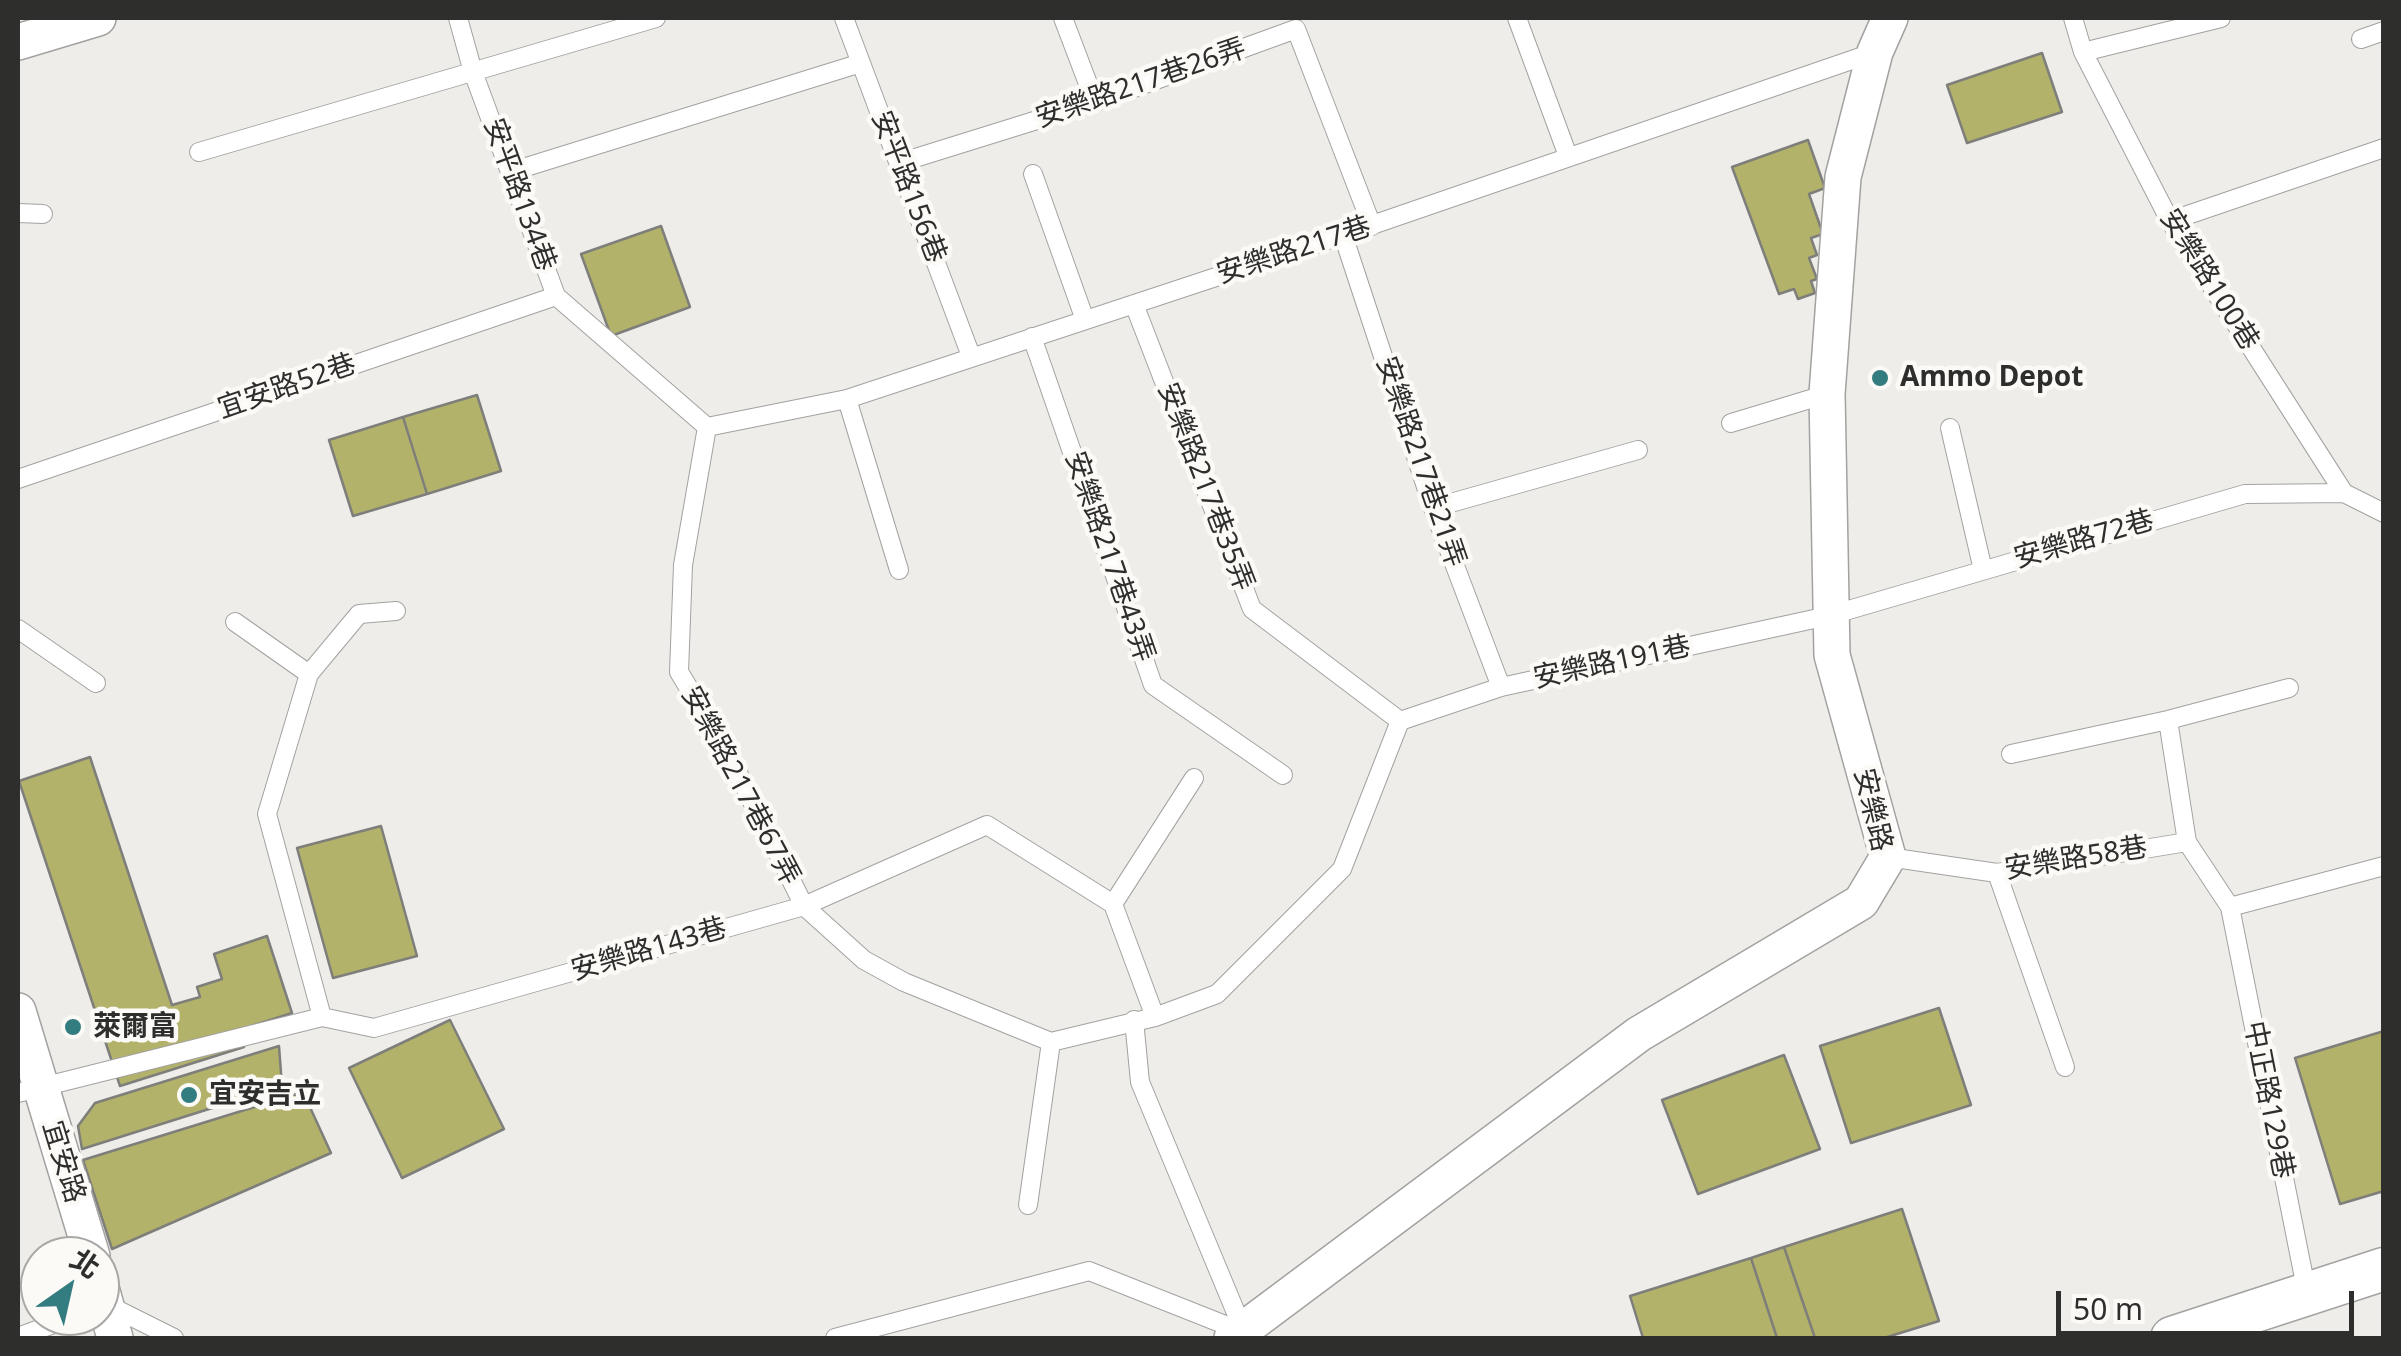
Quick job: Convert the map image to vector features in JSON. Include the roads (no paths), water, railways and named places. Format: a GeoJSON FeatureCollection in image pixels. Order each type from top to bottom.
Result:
{"type":"FeatureCollection","features":[{"type":"Feature","properties":{"kind":"street"},"geometry":{"type":"LineString","coordinates":[[18,42],[98,18]]}},
{"type":"Feature","properties":{"kind":"street","name":"安樂路"},"geometry":{"type":"LineString","coordinates":[[1241,1336],[1639,1034],[1862,902],[1888,857],[1832,656],[1828,616],[1828,394],[1843,177],[1875,52],[1890,18]]}},
{"type":"Feature","properties":{"kind":"street","name":"宜安路"},"geometry":{"type":"LineString","coordinates":[[18,1011],[28,1089],[84,1236]]}},
{"type":"Feature","properties":{"kind":"street"},"geometry":{"type":"LineString","coordinates":[[2172,1338],[2384,1269]]}},
{"type":"Feature","properties":{"kind":"lane","name":"安平路134巷"},"geometry":{"type":"LineString","coordinates":[[458,18],[473,72],[556,296],[707,427]]}},
{"type":"Feature","properties":{"kind":"lane"},"geometry":{"type":"LineString","coordinates":[[199,152],[656,18]]}},
{"type":"Feature","properties":{"kind":"lane","name":"安平路156巷"},"geometry":{"type":"LineString","coordinates":[[844,18],[971,356]]}},
{"type":"Feature","properties":{"kind":"lane"},"geometry":{"type":"LineString","coordinates":[[1063,18],[1095,102]]}},
{"type":"Feature","properties":{"kind":"lane"},"geometry":{"type":"LineString","coordinates":[[1518,18],[1568,156]]}},
{"type":"Feature","properties":{"kind":"lane","name":"安樂路100巷"},"geometry":{"type":"LineString","coordinates":[[2074,18],[2083,52],[2170,221],[2344,493]]}},
{"type":"Feature","properties":{"kind":"lane"},"geometry":{"type":"LineString","coordinates":[[2083,52],[2221,18]]}},
{"type":"Feature","properties":{"kind":"lane","name":"安樂路217巷26弄"},"geometry":{"type":"LineString","coordinates":[[899,163],[1095,102],[1296,29],[1372,226]]}},
{"type":"Feature","properties":{"kind":"lane"},"geometry":{"type":"LineString","coordinates":[[2361,38],[2384,31]]}},
{"type":"Feature","properties":{"kind":"lane","name":"安樂路217巷"},"geometry":{"type":"LineString","coordinates":[[707,427],[847,398],[1372,226],[1875,52]]}},
{"type":"Feature","properties":{"kind":"lane"},"geometry":{"type":"LineString","coordinates":[[510,172],[861,63]]}},
{"type":"Feature","properties":{"kind":"lane"},"geometry":{"type":"LineString","coordinates":[[2170,221],[2384,148]]}},
{"type":"Feature","properties":{"kind":"lane"},"geometry":{"type":"LineString","coordinates":[[1033,174],[1085,320]]}},
{"type":"Feature","properties":{"kind":"lane"},"geometry":{"type":"LineString","coordinates":[[18,213],[43,214]]}},
{"type":"Feature","properties":{"kind":"lane","name":"安樂路217巷21弄"},"geometry":{"type":"LineString","coordinates":[[1344,235],[1433,508],[1500,687]]}},
{"type":"Feature","properties":{"kind":"lane","name":"宜安路52巷"},"geometry":{"type":"LineString","coordinates":[[18,479],[556,296]]}},
{"type":"Feature","properties":{"kind":"lane","name":"安樂路217巷35弄"},"geometry":{"type":"LineString","coordinates":[[1134,304],[1252,609],[1400,720]]}},
{"type":"Feature","properties":{"kind":"lane","name":"安樂路217巷43弄"},"geometry":{"type":"LineString","coordinates":[[1032,337],[1153,685],[1282,775]]}},
{"type":"Feature","properties":{"kind":"lane"},"geometry":{"type":"LineString","coordinates":[[1731,424],[1828,394]]}},
{"type":"Feature","properties":{"kind":"lane"},"geometry":{"type":"LineString","coordinates":[[847,398],[900,570]]}},
{"type":"Feature","properties":{"kind":"lane","name":"安樂路217巷67弄"},"geometry":{"type":"LineString","coordinates":[[707,427],[683,565],[678,672],[728,753],[804,906]]}},
{"type":"Feature","properties":{"kind":"lane"},"geometry":{"type":"LineString","coordinates":[[1950,428],[1983,570]]}},
{"type":"Feature","properties":{"kind":"lane"},"geometry":{"type":"LineString","coordinates":[[1433,508],[1638,450]]}},
{"type":"Feature","properties":{"kind":"lane"},"geometry":{"type":"LineString","coordinates":[[2344,493],[2384,513]]}},
{"type":"Feature","properties":{"kind":"lane","name":"安樂路72巷"},"geometry":{"type":"LineString","coordinates":[[1828,616],[2245,494],[2344,493]]}},
{"type":"Feature","properties":{"kind":"lane"},"geometry":{"type":"LineString","coordinates":[[322,1017],[267,814],[310,674],[359,614],[396,610]]}},
{"type":"Feature","properties":{"kind":"lane","name":"安樂路191巷"},"geometry":{"type":"LineString","coordinates":[[1400,720],[1500,687],[1828,616]]}},
{"type":"Feature","properties":{"kind":"lane"},"geometry":{"type":"LineString","coordinates":[[235,622],[310,674]]}},
{"type":"Feature","properties":{"kind":"lane"},"geometry":{"type":"LineString","coordinates":[[18,628],[96,683]]}},
{"type":"Feature","properties":{"kind":"lane"},"geometry":{"type":"LineString","coordinates":[[2011,754],[2168,720],[2289,688]]}},
{"type":"Feature","properties":{"kind":"lane"},"geometry":{"type":"LineString","coordinates":[[804,906],[864,960],[904,982],[1052,1042],[1155,1017],[1217,994],[1342,869],[1400,720]]}},
{"type":"Feature","properties":{"kind":"lane"},"geometry":{"type":"LineString","coordinates":[[2168,720],[2187,842]]}},
{"type":"Feature","properties":{"kind":"lane"},"geometry":{"type":"LineString","coordinates":[[1155,1017],[1113,904],[1194,778]]}},
{"type":"Feature","properties":{"kind":"lane","name":"安樂路143巷"},"geometry":{"type":"LineString","coordinates":[[28,1089],[322,1017],[374,1028],[804,906],[987,826],[1113,904]]}},
{"type":"Feature","properties":{"kind":"lane","name":"安樂路58巷"},"geometry":{"type":"LineString","coordinates":[[1888,857],[1998,872],[2187,842],[2230,907]]}},
{"type":"Feature","properties":{"kind":"lane"},"geometry":{"type":"LineString","coordinates":[[2230,907],[2384,866]]}},
{"type":"Feature","properties":{"kind":"lane"},"geometry":{"type":"LineString","coordinates":[[1998,872],[2065,1067]]}},
{"type":"Feature","properties":{"kind":"lane","name":"中正路129巷"},"geometry":{"type":"LineString","coordinates":[[2230,907],[2307,1294]]}},
{"type":"Feature","properties":{"kind":"lane"},"geometry":{"type":"LineString","coordinates":[[1134,1020],[1140,1082],[1241,1336]]}},
{"type":"Feature","properties":{"kind":"lane"},"geometry":{"type":"LineString","coordinates":[[1028,1205],[1052,1042]]}},
{"type":"Feature","properties":{"kind":"lane"},"geometry":{"type":"LineString","coordinates":[[835,1338],[1090,1271],[1241,1336]]}},
{"type":"Feature","properties":{"kind":"lane"},"geometry":{"type":"LineString","coordinates":[[120,1318],[174,1338]]}},
{"type":"Feature","properties":{"kind":"place","name":"Ammo Depot"},"geometry":{"type":"Point","coordinates":[1880,378]}},
{"type":"Feature","properties":{"kind":"place","name":"萊爾富"},"geometry":{"type":"Point","coordinates":[73,1027]}},
{"type":"Feature","properties":{"kind":"place","name":"宜安吉立"},"geometry":{"type":"Point","coordinates":[189,1095]}}]}
